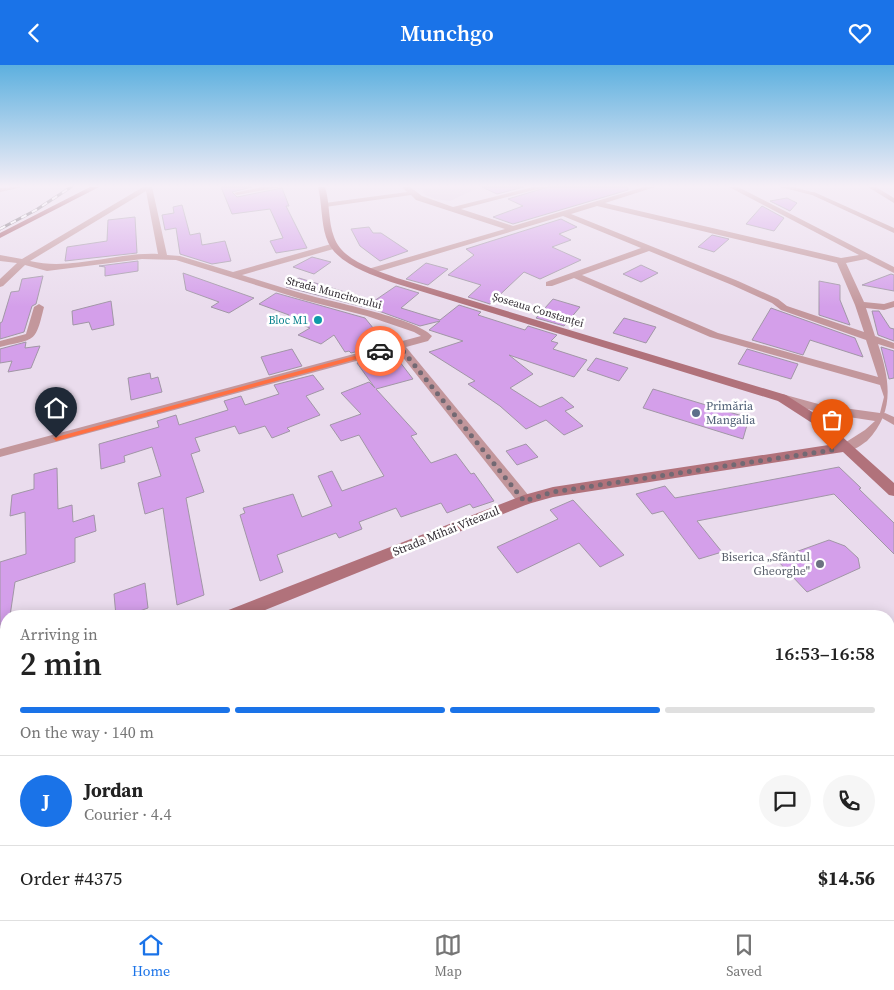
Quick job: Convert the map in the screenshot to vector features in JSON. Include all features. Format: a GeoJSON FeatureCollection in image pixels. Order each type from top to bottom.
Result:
{"type":"FeatureCollection","features":[{"type":"Feature","properties":{"kind":"main road"},"geometry":{"type":"LineString","coordinates":[[0,236],[18,227]]}},
{"type":"Feature","properties":{"kind":"main road"},"geometry":{"type":"LineString","coordinates":[[328,227],[329,236],[334,246]]}},
{"type":"Feature","properties":{"kind":"main road","name":"Șoseaua Constanței"},"geometry":{"type":"LineString","coordinates":[[334,246],[351,260],[371,271],[399,282],[782,398],[816,420],[894,491]]}},
{"type":"Feature","properties":{"kind":"main road","name":"Strada Mihai Viteazul"},"geometry":{"type":"LineString","coordinates":[[247,610],[524,501],[553,492],[847,447]]}},
{"type":"Feature","properties":{"kind":"street"},"geometry":{"type":"LineString","coordinates":[[0,284],[23,261],[81,227]]}},
{"type":"Feature","properties":{"kind":"street"},"geometry":{"type":"LineString","coordinates":[[157,227],[163,256]]}},
{"type":"Feature","properties":{"kind":"street"},"geometry":{"type":"LineString","coordinates":[[507,227],[514,229]]}},
{"type":"Feature","properties":{"kind":"street"},"geometry":{"type":"LineString","coordinates":[[371,271],[521,227]]}},
{"type":"Feature","properties":{"kind":"street"},"geometry":{"type":"LineString","coordinates":[[596,227],[758,293],[784,308],[894,346]]}},
{"type":"Feature","properties":{"kind":"street"},"geometry":{"type":"LineString","coordinates":[[696,227],[842,261],[867,256]]}},
{"type":"Feature","properties":{"kind":"street"},"geometry":{"type":"LineString","coordinates":[[810,227],[894,271]]}},
{"type":"Feature","properties":{"kind":"street","name":"Strada Muncitorului"},"geometry":{"type":"LineString","coordinates":[[233,275],[334,246]]}},
{"type":"Feature","properties":{"kind":"street"},"geometry":{"type":"LineString","coordinates":[[549,284],[649,249]]}},
{"type":"Feature","properties":{"kind":"street","name":"Strada Muncitorului"},"geometry":{"type":"LineString","coordinates":[[0,258],[23,261],[47,268],[142,256],[177,258],[307,298],[370,314],[418,330],[426,336],[424,339],[399,346]]}},
{"type":"Feature","properties":{"kind":"street"},"geometry":{"type":"LineString","coordinates":[[842,261],[860,305],[892,397],[888,419],[847,447]]}},
{"type":"Feature","properties":{"kind":"street"},"geometry":{"type":"LineString","coordinates":[[574,275],[714,335],[886,383]]}},
{"type":"Feature","properties":{"kind":"street"},"geometry":{"type":"LineString","coordinates":[[860,305],[884,307],[894,304]]}},
{"type":"Feature","properties":{"kind":"street"},"geometry":{"type":"LineString","coordinates":[[0,344],[24,340],[30,336],[33,332],[39,307]]}},
{"type":"Feature","properties":{"kind":"street"},"geometry":{"type":"LineString","coordinates":[[0,453],[399,346],[524,501]]}},
{"type":"Feature","properties":{"kind":"street"},"geometry":{"type":"LineString","coordinates":[[782,398],[822,409],[888,419]]}},
{"type":"Feature","properties":{"kind":"building"},"geometry":{"type":"Polygon","coordinates":[[[108,227],[136,227],[137,253],[65,261],[67,247],[107,241],[108,227]]]}},
{"type":"Feature","properties":{"kind":"building"},"geometry":{"type":"Polygon","coordinates":[[[164,227],[188,227],[190,235],[200,233],[202,245],[225,241],[231,261],[212,264],[180,254],[176,228],[165,230],[164,227]]]}},
{"type":"Feature","properties":{"kind":"building"},"geometry":{"type":"Polygon","coordinates":[[[278,227],[296,227],[307,248],[276,253],[270,241],[283,238],[278,227]]]}},
{"type":"Feature","properties":{"kind":"building"},"geometry":{"type":"Polygon","coordinates":[[[369,227],[373,233],[381,233],[408,251],[380,261],[360,246],[351,229],[369,227]]]}},
{"type":"Feature","properties":{"kind":"building"},"geometry":{"type":"Polygon","coordinates":[[[536,227],[577,227],[559,234],[571,240],[552,247],[581,260],[540,279],[524,272],[490,304],[468,297],[481,285],[448,275],[474,255],[466,249],[536,227]]]}},
{"type":"Feature","properties":{"kind":"building"},"geometry":{"type":"Polygon","coordinates":[[[758,227],[777,227],[774,231],[758,227]]]}},
{"type":"Feature","properties":{"kind":"building"},"geometry":{"type":"Polygon","coordinates":[[[712,235],[729,239],[714,252],[698,247],[712,235]]]}},
{"type":"Feature","properties":{"kind":"building"},"geometry":{"type":"Polygon","coordinates":[[[312,257],[331,262],[314,274],[293,267],[312,257]]]}},
{"type":"Feature","properties":{"kind":"building"},"geometry":{"type":"Polygon","coordinates":[[[138,261],[138,271],[105,276],[105,267],[99,266],[138,261]]]}},
{"type":"Feature","properties":{"kind":"building"},"geometry":{"type":"Polygon","coordinates":[[[426,263],[448,269],[428,285],[406,279],[426,263]]]}},
{"type":"Feature","properties":{"kind":"building"},"geometry":{"type":"Polygon","coordinates":[[[641,265],[658,273],[641,282],[623,274],[641,265]]]}},
{"type":"Feature","properties":{"kind":"building"},"geometry":{"type":"Polygon","coordinates":[[[183,273],[254,298],[229,313],[211,307],[219,302],[186,290],[183,273]]]}},
{"type":"Feature","properties":{"kind":"building"},"geometry":{"type":"Polygon","coordinates":[[[891,274],[894,275],[894,291],[862,285],[891,274]]]}},
{"type":"Feature","properties":{"kind":"building"},"geometry":{"type":"Polygon","coordinates":[[[43,276],[36,304],[32,306],[24,332],[0,339],[0,323],[2,322],[11,292],[19,291],[22,279],[43,276]]]}},
{"type":"Feature","properties":{"kind":"building"},"geometry":{"type":"Polygon","coordinates":[[[299,278],[374,301],[396,286],[419,293],[401,308],[440,320],[459,305],[481,312],[478,315],[525,330],[528,326],[557,335],[551,341],[558,343],[553,349],[587,360],[574,377],[509,355],[533,374],[510,388],[540,407],[562,397],[574,407],[565,411],[583,426],[564,435],[546,420],[526,429],[500,406],[468,384],[475,381],[429,352],[463,341],[429,330],[440,321],[420,326],[376,310],[286,287],[299,278]]]}},
{"type":"Feature","properties":{"kind":"building"},"geometry":{"type":"Polygon","coordinates":[[[819,281],[840,285],[840,300],[850,325],[819,315],[819,281]]]}},
{"type":"Feature","properties":{"kind":"building"},"geometry":{"type":"Polygon","coordinates":[[[276,293],[365,318],[386,344],[351,353],[349,351],[345,352],[334,335],[321,344],[298,335],[310,328],[285,318],[289,315],[259,304],[276,293]]]}},
{"type":"Feature","properties":{"kind":"building"},"geometry":{"type":"Polygon","coordinates":[[[553,299],[580,307],[564,326],[536,318],[553,299]]]}},
{"type":"Feature","properties":{"kind":"building"},"geometry":{"type":"Polygon","coordinates":[[[111,301],[114,325],[92,330],[89,322],[73,325],[72,311],[111,301]]]}},
{"type":"Feature","properties":{"kind":"building"},"geometry":{"type":"Polygon","coordinates":[[[771,308],[855,338],[863,357],[810,340],[803,355],[752,340],[771,308]]]}},
{"type":"Feature","properties":{"kind":"building"},"geometry":{"type":"Polygon","coordinates":[[[872,311],[879,311],[890,328],[894,329],[894,341],[878,335],[872,311]]]}},
{"type":"Feature","properties":{"kind":"building"},"geometry":{"type":"Polygon","coordinates":[[[624,318],[656,327],[646,343],[613,333],[624,318]]]}},
{"type":"Feature","properties":{"kind":"building"},"geometry":{"type":"Polygon","coordinates":[[[26,342],[25,348],[40,346],[31,368],[8,372],[12,361],[0,363],[0,349],[26,342]]]}},
{"type":"Feature","properties":{"kind":"building"},"geometry":{"type":"Polygon","coordinates":[[[881,347],[894,351],[894,378],[889,379],[881,347]]]}},
{"type":"Feature","properties":{"kind":"building"},"geometry":{"type":"Polygon","coordinates":[[[292,349],[302,366],[269,375],[261,357],[292,349]]]}},
{"type":"Feature","properties":{"kind":"building"},"geometry":{"type":"Polygon","coordinates":[[[747,349],[798,364],[791,379],[738,364],[747,349]]]}},
{"type":"Feature","properties":{"kind":"building"},"geometry":{"type":"Polygon","coordinates":[[[393,353],[413,379],[376,389],[417,434],[411,436],[431,463],[456,454],[471,474],[474,473],[494,501],[473,508],[470,504],[447,513],[441,503],[401,517],[396,508],[359,522],[362,529],[339,538],[336,533],[277,555],[283,572],[260,581],[240,515],[245,513],[243,508],[293,494],[302,517],[332,506],[318,476],[332,471],[342,491],[384,476],[359,435],[341,441],[330,425],[361,414],[341,393],[369,382],[375,388],[357,363],[393,353]]]}},
{"type":"Feature","properties":{"kind":"building"},"geometry":{"type":"Polygon","coordinates":[[[596,358],[628,368],[619,381],[587,370],[596,358]]]}},
{"type":"Feature","properties":{"kind":"building"},"geometry":{"type":"Polygon","coordinates":[[[150,373],[151,379],[158,377],[162,392],[131,400],[128,378],[150,373]]]}},
{"type":"Feature","properties":{"kind":"building"},"geometry":{"type":"Polygon","coordinates":[[[313,375],[324,389],[306,396],[320,415],[287,428],[290,431],[272,438],[265,426],[239,434],[235,426],[195,438],[200,451],[191,454],[204,492],[186,498],[204,595],[177,605],[163,508],[145,514],[138,483],[161,476],[152,447],[124,456],[125,462],[101,469],[99,444],[159,427],[157,421],[176,415],[179,425],[228,410],[224,401],[241,396],[245,405],[279,394],[274,385],[313,375]]]}},
{"type":"Feature","properties":{"kind":"building","name":"Primăria Mangalia"},"geometry":{"type":"Polygon","coordinates":[[[653,389],[749,418],[743,439],[643,408],[653,389]]]}},
{"type":"Feature","properties":{"kind":"building"},"geometry":{"type":"Polygon","coordinates":[[[526,444],[538,457],[517,465],[506,451],[526,444]]]}},
{"type":"Feature","properties":{"kind":"building"},"geometry":{"type":"Polygon","coordinates":[[[839,467],[894,523],[894,554],[834,494],[697,521],[722,552],[699,559],[663,511],[652,514],[636,494],[665,486],[675,498],[839,467]]]}},
{"type":"Feature","properties":{"kind":"building"},"geometry":{"type":"Polygon","coordinates":[[[57,468],[58,509],[72,505],[73,522],[94,515],[96,531],[75,538],[75,562],[15,582],[11,610],[0,610],[0,562],[26,554],[25,512],[10,516],[12,495],[34,489],[34,474],[57,468]]]}},
{"type":"Feature","properties":{"kind":"building"},"geometry":{"type":"Polygon","coordinates":[[[573,500],[624,555],[600,567],[579,543],[517,573],[497,547],[558,519],[550,510],[573,500]]]}},
{"type":"Feature","properties":{"kind":"building","name":"Biserica „Sfântul Gheorghe\""},"geometry":{"type":"Polygon","coordinates":[[[829,540],[845,546],[858,558],[860,568],[807,592],[776,559],[829,540]]]}},
{"type":"Feature","properties":{"kind":"building"},"geometry":{"type":"Polygon","coordinates":[[[145,583],[148,608],[142,610],[115,610],[114,594],[145,583]]]}},
{"type":"Feature","properties":{"kind":"railway"},"geometry":{"type":"LineString","coordinates":[[0,229],[4,227]]}},
{"type":"Feature","properties":{"kind":"way so far"},"geometry":{"type":"LineString","coordinates":[[380,351],[399,346],[524,501],[553,492],[832,450]]}},
{"type":"Feature","properties":{"kind":"place","name":"Bloc M1"},"geometry":{"type":"Point","coordinates":[318,320]}},
{"type":"Feature","properties":{"kind":"place","name":"Primăria Mangalia"},"geometry":{"type":"Point","coordinates":[696,413]}},
{"type":"Feature","properties":{"kind":"place","name":"Biserica „Sfântul Gheorghe\""},"geometry":{"type":"Point","coordinates":[820,564]}},
{"type":"Feature","properties":{"kind":"route"},"geometry":{"type":"LineString","coordinates":[[56,438],[380,351]]}}]}
